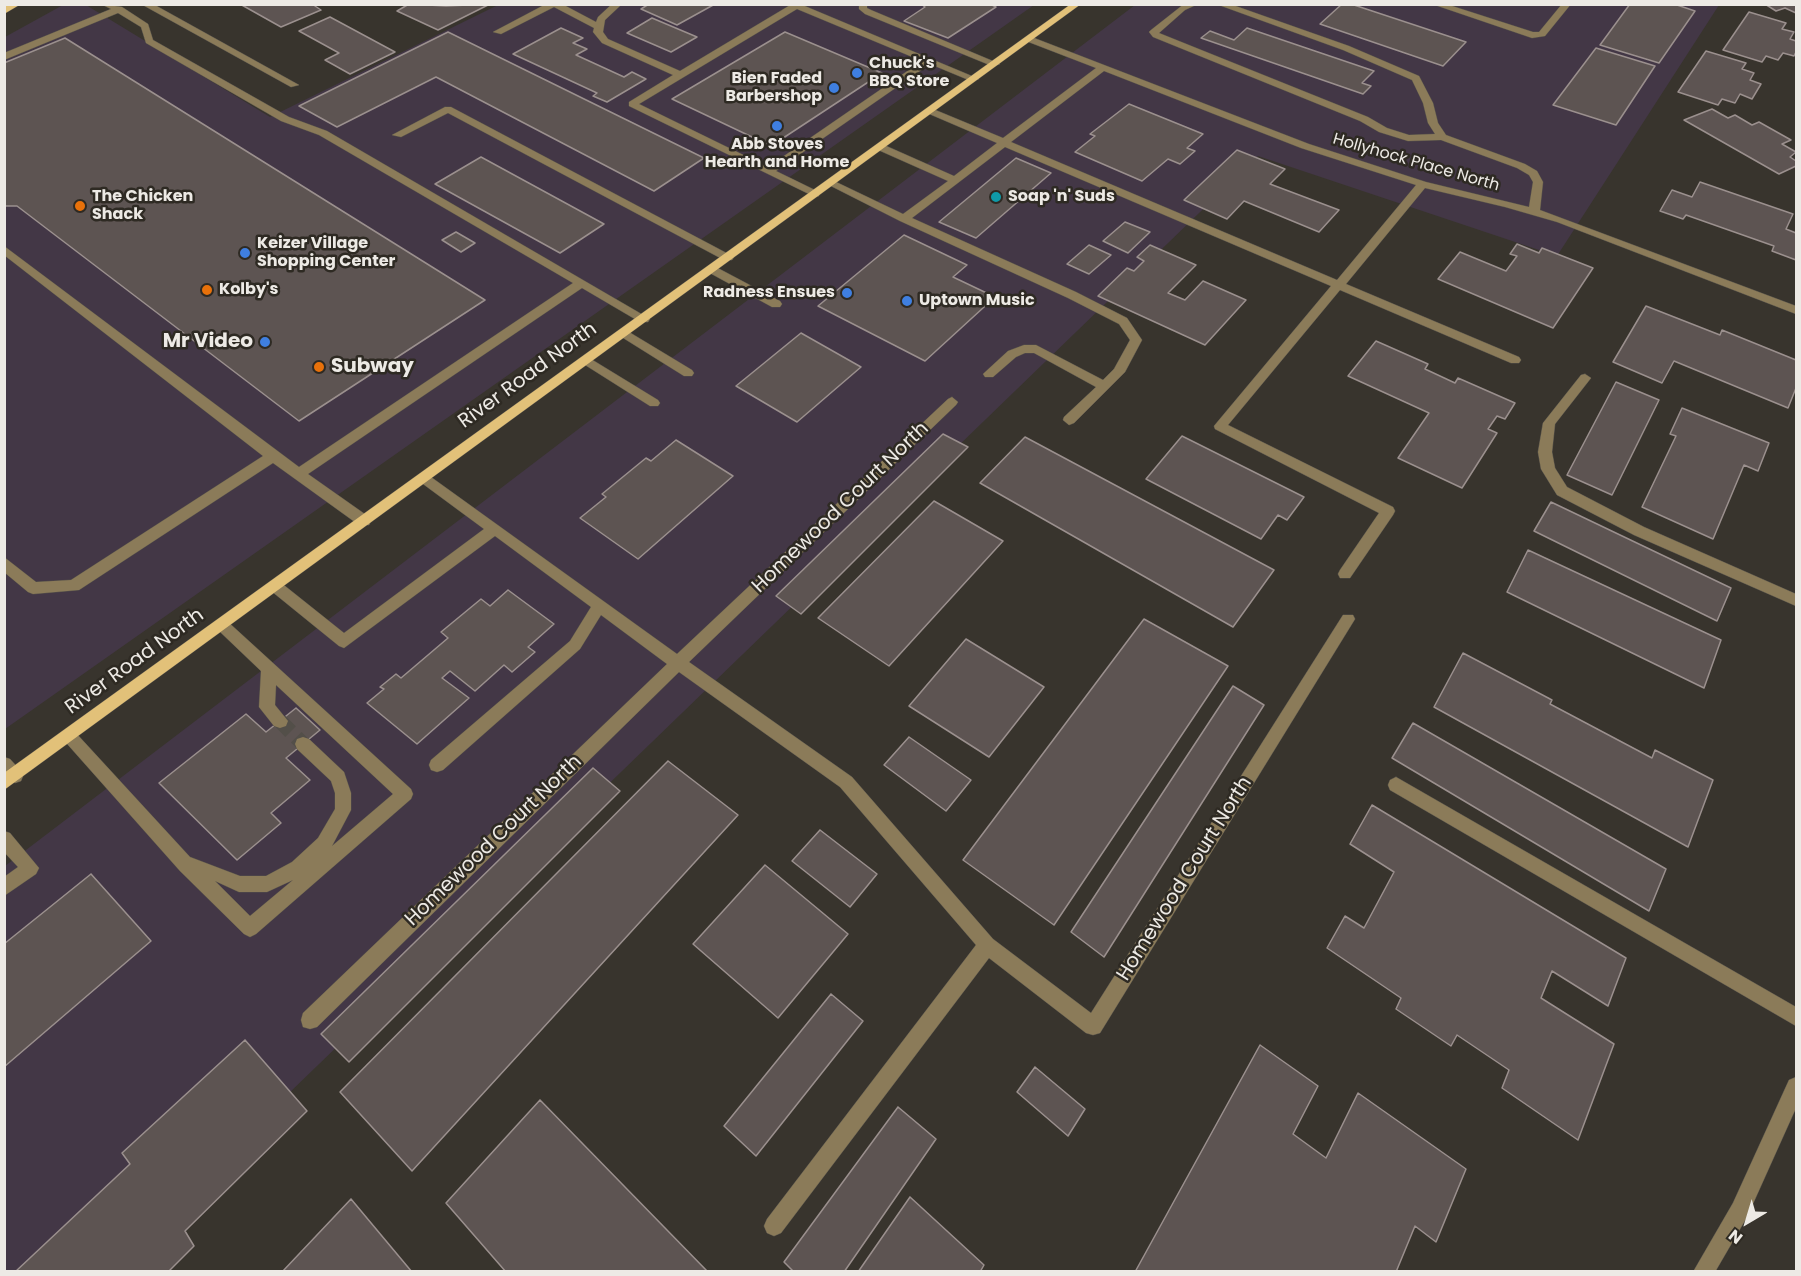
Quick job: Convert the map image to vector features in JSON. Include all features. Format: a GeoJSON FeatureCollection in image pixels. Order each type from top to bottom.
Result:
{"type":"FeatureCollection","features":[{"type":"Feature","properties":{"kind":"main road"},"geometry":{"type":"LineString","coordinates":[[4,11],[17,4]]}},
{"type":"Feature","properties":{"kind":"main road","name":"River Road North"},"geometry":{"type":"LineString","coordinates":[[8,774],[69,737],[1077,4]]}},
{"type":"Feature","properties":{"kind":"street"},"geometry":{"type":"LineString","coordinates":[[105,4],[119,9],[145,26],[149,41],[285,119],[323,133],[644,319]]}},
{"type":"Feature","properties":{"kind":"street"},"geometry":{"type":"LineString","coordinates":[[145,4],[294,85]]}},
{"type":"Feature","properties":{"kind":"street"},"geometry":{"type":"LineString","coordinates":[[618,4],[601,19],[598,32],[605,41],[680,75]]}},
{"type":"Feature","properties":{"kind":"street"},"geometry":{"type":"LineString","coordinates":[[863,4],[863,9],[868,12],[995,64]]}},
{"type":"Feature","properties":{"kind":"street"},"geometry":{"type":"LineString","coordinates":[[1220,4],[1405,71],[1416,78],[1421,85],[1433,123],[1442,137]]}},
{"type":"Feature","properties":{"kind":"street"},"geometry":{"type":"LineString","coordinates":[[1436,4],[1532,35],[1542,34],[1568,4]]}},
{"type":"Feature","properties":{"kind":"street"},"geometry":{"type":"LineString","coordinates":[[498,32],[553,5],[599,27]]}},
{"type":"Feature","properties":{"kind":"street"},"geometry":{"type":"LineString","coordinates":[[815,194],[632,104],[794,5],[974,79]]}},
{"type":"Feature","properties":{"kind":"street"},"geometry":{"type":"LineString","coordinates":[[1190,5],[1164,22],[1154,32],[1156,35],[1364,119],[1383,130],[1408,138],[1442,137],[1533,172],[1538,182],[1534,211]]}},
{"type":"Feature","properties":{"kind":"street"},"geometry":{"type":"LineString","coordinates":[[4,57],[119,9]]}},
{"type":"Feature","properties":{"kind":"street","name":"Hollyhock Place North"},"geometry":{"type":"LineString","coordinates":[[1029,39],[1305,146],[1423,184],[1534,211],[1653,253],[1797,310]]}},
{"type":"Feature","properties":{"kind":"street"},"geometry":{"type":"LineString","coordinates":[[769,171],[929,61]]}},
{"type":"Feature","properties":{"kind":"street"},"geometry":{"type":"LineString","coordinates":[[904,219],[1102,68]]}},
{"type":"Feature","properties":{"kind":"street"},"geometry":{"type":"LineString","coordinates":[[397,135],[448,109],[728,257]]}},
{"type":"Feature","properties":{"kind":"street"},"geometry":{"type":"LineString","coordinates":[[930,111],[1515,360]]}},
{"type":"Feature","properties":{"kind":"street"},"geometry":{"type":"LineString","coordinates":[[880,147],[954,180]]}},
{"type":"Feature","properties":{"kind":"street"},"geometry":{"type":"LineString","coordinates":[[830,183],[1123,321],[1136,340],[1119,372],[1069,420]]}},
{"type":"Feature","properties":{"kind":"street"},"geometry":{"type":"LineString","coordinates":[[1345,574],[1388,511],[1220,426],[1423,184]]}},
{"type":"Feature","properties":{"kind":"street"},"geometry":{"type":"LineString","coordinates":[[4,249],[273,456],[364,521]]}},
{"type":"Feature","properties":{"kind":"street"},"geometry":{"type":"LineString","coordinates":[[712,269],[776,304]]}},
{"type":"Feature","properties":{"kind":"street"},"geometry":{"type":"LineString","coordinates":[[299,474],[581,283]]}},
{"type":"Feature","properties":{"kind":"street"},"geometry":{"type":"LineString","coordinates":[[624,333],[688,373]]}},
{"type":"Feature","properties":{"kind":"street"},"geometry":{"type":"LineString","coordinates":[[989,374],[1012,354],[1024,349],[1036,349],[1104,386]]}},
{"type":"Feature","properties":{"kind":"street"},"geometry":{"type":"LineString","coordinates":[[586,360],[654,403]]}},
{"type":"Feature","properties":{"kind":"street"},"geometry":{"type":"LineString","coordinates":[[1585,378],[1549,423],[1545,452],[1548,469],[1562,491],[1639,531],[1797,600]]}},
{"type":"Feature","properties":{"kind":"street","name":"Homewood Court North"},"geometry":{"type":"LineString","coordinates":[[310,1020],[678,663],[952,402]]}},
{"type":"Feature","properties":{"kind":"street"},"geometry":{"type":"LineString","coordinates":[[4,563],[33,588],[74,586],[273,456]]}},
{"type":"Feature","properties":{"kind":"street","name":"Homewood Court North"},"geometry":{"type":"LineString","coordinates":[[424,477],[599,606],[846,782],[987,945],[1093,1026],[1348,619]]}},
{"type":"Feature","properties":{"kind":"street"},"geometry":{"type":"LineString","coordinates":[[275,586],[344,642],[494,529]]}},
{"type":"Feature","properties":{"kind":"street"},"geometry":{"type":"LineString","coordinates":[[437,765],[575,645],[599,606]]}},
{"type":"Feature","properties":{"kind":"street"},"geometry":{"type":"LineString","coordinates":[[69,737],[186,865],[250,928],[405,794],[222,625]]}},
{"type":"Feature","properties":{"kind":"street"},"geometry":{"type":"LineString","coordinates":[[269,669],[267,707],[280,721]]}},
{"type":"Feature","properties":{"kind":"street"},"geometry":{"type":"LineString","coordinates":[[186,865],[218,874],[239,884],[267,884],[298,868],[324,844],[343,810],[343,793],[338,777],[303,744]]}},
{"type":"Feature","properties":{"kind":"street"},"geometry":{"type":"LineString","coordinates":[[1396,785],[1797,1017]]}},
{"type":"Feature","properties":{"kind":"street"},"geometry":{"type":"LineString","coordinates":[[4,839],[30,868],[4,888]]}},
{"type":"Feature","properties":{"kind":"street"},"geometry":{"type":"LineString","coordinates":[[774,1226],[987,945]]}},
{"type":"Feature","properties":{"kind":"street"},"geometry":{"type":"LineString","coordinates":[[1703,1272],[1740,1210],[1797,1087]]}},
{"type":"Feature","properties":{"kind":"shaded area"},"geometry":{"type":"Polygon","coordinates":[[[63,5],[86,5],[270,117],[498,5],[1034,5],[5,729],[5,37],[63,5]]]}},
{"type":"Feature","properties":{"kind":"shaded area"},"geometry":{"type":"Polygon","coordinates":[[[1135,5],[1719,5],[1557,256],[1258,156],[105,1271],[5,1272],[5,866],[1135,5]]]}},
{"type":"Feature","properties":{"kind":"building"},"geometry":{"type":"Polygon","coordinates":[[[240,4],[312,4],[321,10],[281,27],[240,4]]]}},
{"type":"Feature","properties":{"kind":"building"},"geometry":{"type":"Polygon","coordinates":[[[409,4],[446,6],[490,4],[438,30],[397,11],[409,4]]]}},
{"type":"Feature","properties":{"kind":"building"},"geometry":{"type":"Polygon","coordinates":[[[649,4],[715,4],[677,25],[641,9],[649,4]]]}},
{"type":"Feature","properties":{"kind":"building"},"geometry":{"type":"Polygon","coordinates":[[[921,4],[990,4],[996,7],[948,38],[904,21],[925,7],[921,4]]]}},
{"type":"Feature","properties":{"kind":"building"},"geometry":{"type":"Polygon","coordinates":[[[1342,4],[1351,4],[1466,42],[1443,66],[1320,24],[1342,4]]]}},
{"type":"Feature","properties":{"kind":"building"},"geometry":{"type":"Polygon","coordinates":[[[1630,4],[1674,4],[1695,11],[1659,63],[1600,45],[1630,4]]]}},
{"type":"Feature","properties":{"kind":"building"},"geometry":{"type":"Polygon","coordinates":[[[1765,4],[1796,4],[1796,13],[1785,8],[1776,11],[1765,4]]]}},
{"type":"Feature","properties":{"kind":"building"},"geometry":{"type":"Polygon","coordinates":[[[1749,12],[1786,23],[1782,29],[1794,32],[1790,39],[1796,41],[1794,56],[1783,53],[1778,60],[1766,56],[1762,62],[1723,50],[1749,12]]]}},
{"type":"Feature","properties":{"kind":"building"},"geometry":{"type":"Polygon","coordinates":[[[330,17],[395,52],[350,74],[325,60],[339,53],[299,31],[330,17]]]}},
{"type":"Feature","properties":{"kind":"building"},"geometry":{"type":"Polygon","coordinates":[[[652,18],[697,37],[671,52],[627,33],[652,18]]]}},
{"type":"Feature","properties":{"kind":"building"},"geometry":{"type":"Polygon","coordinates":[[[561,28],[583,38],[573,43],[587,49],[576,55],[624,77],[632,72],[646,79],[607,102],[593,96],[597,93],[513,54],[561,28]]]}},
{"type":"Feature","properties":{"kind":"building"},"geometry":{"type":"Polygon","coordinates":[[[1247,28],[1374,71],[1362,83],[1371,86],[1363,94],[1201,38],[1210,31],[1234,40],[1247,28]]]}},
{"type":"Feature","properties":{"kind":"building"},"geometry":{"type":"Polygon","coordinates":[[[448,32],[704,158],[654,191],[436,77],[337,127],[299,106],[448,32]]]}},
{"type":"Feature","properties":{"kind":"building"},"geometry":{"type":"Polygon","coordinates":[[[785,32],[882,73],[771,146],[672,99],[785,32]]]}},
{"type":"Feature","properties":{"kind":"building","name":"Keizer Village Shopping Center"},"geometry":{"type":"Polygon","coordinates":[[[65,38],[485,300],[299,421],[17,206],[4,206],[4,63],[65,38]]]}},
{"type":"Feature","properties":{"kind":"building"},"geometry":{"type":"Polygon","coordinates":[[[1596,48],[1655,66],[1616,125],[1553,105],[1596,48]]]}},
{"type":"Feature","properties":{"kind":"building"},"geometry":{"type":"Polygon","coordinates":[[[1706,51],[1746,63],[1742,69],[1754,73],[1750,80],[1761,84],[1752,99],[1740,94],[1735,103],[1722,99],[1718,105],[1678,92],[1706,51]]]}},
{"type":"Feature","properties":{"kind":"building"},"geometry":{"type":"Polygon","coordinates":[[[1129,104],[1203,134],[1187,148],[1195,151],[1180,164],[1168,159],[1142,181],[1075,152],[1095,136],[1090,134],[1129,104]]]}},
{"type":"Feature","properties":{"kind":"building"},"geometry":{"type":"Polygon","coordinates":[[[1712,109],[1728,118],[1735,115],[1752,125],[1759,122],[1791,140],[1782,144],[1796,152],[1790,157],[1796,161],[1796,166],[1779,174],[1684,120],[1712,109]]]}},
{"type":"Feature","properties":{"kind":"building"},"geometry":{"type":"Polygon","coordinates":[[[1237,150],[1285,169],[1270,184],[1339,210],[1319,232],[1244,201],[1227,219],[1184,200],[1237,150]]]}},
{"type":"Feature","properties":{"kind":"building"},"geometry":{"type":"Polygon","coordinates":[[[481,157],[604,224],[560,253],[435,184],[481,157]]]}},
{"type":"Feature","properties":{"kind":"building","name":"Soap 'n' Suds"},"geometry":{"type":"Polygon","coordinates":[[[1016,158],[1051,173],[976,238],[939,222],[1016,158]]]}},
{"type":"Feature","properties":{"kind":"building"},"geometry":{"type":"Polygon","coordinates":[[[1700,182],[1793,214],[1786,229],[1796,233],[1796,260],[1772,251],[1774,246],[1686,215],[1683,219],[1660,211],[1672,190],[1692,197],[1700,182]]]}},
{"type":"Feature","properties":{"kind":"building"},"geometry":{"type":"Polygon","coordinates":[[[1125,222],[1150,232],[1128,253],[1103,241],[1125,222]]]}},
{"type":"Feature","properties":{"kind":"building"},"geometry":{"type":"Polygon","coordinates":[[[456,232],[475,243],[461,252],[442,240],[456,232]]]}},
{"type":"Feature","properties":{"kind":"building","name":"Uptown Music"},"geometry":{"type":"Polygon","coordinates":[[[904,235],[967,265],[953,277],[995,297],[925,361],[818,306],[904,235]]]}},
{"type":"Feature","properties":{"kind":"building"},"geometry":{"type":"Polygon","coordinates":[[[1517,244],[1539,253],[1542,248],[1593,268],[1553,328],[1438,279],[1460,252],[1506,271],[1517,256],[1510,254],[1517,244]]]}},
{"type":"Feature","properties":{"kind":"building"},"geometry":{"type":"Polygon","coordinates":[[[1089,245],[1111,255],[1089,274],[1067,264],[1089,245]]]}},
{"type":"Feature","properties":{"kind":"building"},"geometry":{"type":"Polygon","coordinates":[[[1150,245],[1196,265],[1168,293],[1185,300],[1203,281],[1246,300],[1205,345],[1098,296],[1127,268],[1134,271],[1144,261],[1137,257],[1150,245]]]}},
{"type":"Feature","properties":{"kind":"building"},"geometry":{"type":"Polygon","coordinates":[[[1646,306],[1720,335],[1722,330],[1796,360],[1796,388],[1788,408],[1674,361],[1662,383],[1613,362],[1646,306]]]}},
{"type":"Feature","properties":{"kind":"building"},"geometry":{"type":"Polygon","coordinates":[[[801,333],[861,367],[797,422],[736,386],[801,333]]]}},
{"type":"Feature","properties":{"kind":"building"},"geometry":{"type":"Polygon","coordinates":[[[1376,341],[1428,364],[1425,369],[1455,383],[1458,378],[1515,403],[1505,419],[1497,416],[1488,429],[1497,433],[1462,488],[1398,458],[1429,413],[1348,376],[1376,341]]]}},
{"type":"Feature","properties":{"kind":"building"},"geometry":{"type":"Polygon","coordinates":[[[1616,382],[1659,400],[1612,495],[1567,475],[1616,382]]]}},
{"type":"Feature","properties":{"kind":"building"},"geometry":{"type":"Polygon","coordinates":[[[1682,408],[1769,443],[1758,471],[1744,465],[1713,539],[1642,507],[1676,436],[1670,434],[1682,408]]]}},
{"type":"Feature","properties":{"kind":"building"},"geometry":{"type":"Polygon","coordinates":[[[943,434],[968,447],[801,614],[776,596],[943,434]]]}},
{"type":"Feature","properties":{"kind":"building"},"geometry":{"type":"Polygon","coordinates":[[[1182,436],[1304,497],[1287,520],[1278,515],[1261,539],[1146,479],[1182,436]]]}},
{"type":"Feature","properties":{"kind":"building"},"geometry":{"type":"Polygon","coordinates":[[[1025,437],[1274,570],[1233,627],[980,483],[1025,437]]]}},
{"type":"Feature","properties":{"kind":"building"},"geometry":{"type":"Polygon","coordinates":[[[676,440],[733,476],[638,559],[580,518],[606,497],[602,494],[646,458],[651,461],[676,440]]]}},
{"type":"Feature","properties":{"kind":"building"},"geometry":{"type":"Polygon","coordinates":[[[934,501],[1003,541],[889,666],[818,618],[934,501]]]}},
{"type":"Feature","properties":{"kind":"building"},"geometry":{"type":"Polygon","coordinates":[[[1551,502],[1731,588],[1717,621],[1534,531],[1551,502]]]}},
{"type":"Feature","properties":{"kind":"building"},"geometry":{"type":"Polygon","coordinates":[[[1528,550],[1721,640],[1704,688],[1507,592],[1528,550]]]}},
{"type":"Feature","properties":{"kind":"building"},"geometry":{"type":"Polygon","coordinates":[[[508,590],[554,624],[528,647],[535,652],[512,672],[504,665],[475,691],[450,671],[442,678],[469,698],[417,744],[367,703],[384,689],[380,687],[396,674],[401,678],[448,638],[441,632],[481,599],[490,606],[508,590]]]}},
{"type":"Feature","properties":{"kind":"building"},"geometry":{"type":"Polygon","coordinates":[[[1144,619],[1228,666],[1054,925],[963,860],[1144,619]]]}},
{"type":"Feature","properties":{"kind":"building"},"geometry":{"type":"Polygon","coordinates":[[[966,639],[1044,687],[989,757],[909,706],[966,639]]]}},
{"type":"Feature","properties":{"kind":"building"},"geometry":{"type":"Polygon","coordinates":[[[1463,653],[1552,700],[1550,704],[1652,758],[1655,750],[1713,780],[1688,847],[1434,707],[1463,653]]]}},
{"type":"Feature","properties":{"kind":"building"},"geometry":{"type":"Polygon","coordinates":[[[1233,686],[1264,705],[1104,957],[1071,932],[1233,686]]]}},
{"type":"Feature","properties":{"kind":"building"},"geometry":{"type":"Polygon","coordinates":[[[296,708],[320,730],[286,758],[310,780],[271,813],[281,823],[237,860],[159,783],[246,714],[266,732],[296,708]]]}},
{"type":"Feature","properties":{"kind":"building"},"geometry":{"type":"Polygon","coordinates":[[[1413,723],[1666,869],[1649,911],[1392,758],[1413,723]]]}},
{"type":"Feature","properties":{"kind":"building"},"geometry":{"type":"Polygon","coordinates":[[[909,737],[971,780],[946,811],[884,765],[909,737]]]}},
{"type":"Feature","properties":{"kind":"building"},"geometry":{"type":"Polygon","coordinates":[[[668,761],[738,815],[412,1171],[340,1092],[668,761]]]}},
{"type":"Feature","properties":{"kind":"building"},"geometry":{"type":"Polygon","coordinates":[[[593,768],[620,791],[349,1062],[321,1034],[593,768]]]}},
{"type":"Feature","properties":{"kind":"building"},"geometry":{"type":"Polygon","coordinates":[[[1372,805],[1626,958],[1608,1006],[1552,971],[1541,998],[1614,1044],[1578,1140],[1502,1088],[1509,1070],[1457,1035],[1451,1046],[1396,1009],[1401,998],[1327,948],[1345,916],[1364,928],[1394,872],[1350,844],[1372,805]]]}},
{"type":"Feature","properties":{"kind":"building"},"geometry":{"type":"Polygon","coordinates":[[[820,830],[877,874],[850,907],[792,861],[820,830]]]}},
{"type":"Feature","properties":{"kind":"building"},"geometry":{"type":"Polygon","coordinates":[[[765,865],[848,934],[778,1018],[693,944],[765,865]]]}},
{"type":"Feature","properties":{"kind":"building"},"geometry":{"type":"Polygon","coordinates":[[[91,874],[151,941],[4,1067],[4,944],[91,874]]]}},
{"type":"Feature","properties":{"kind":"building"},"geometry":{"type":"Polygon","coordinates":[[[831,994],[863,1021],[756,1156],[724,1126],[831,994]]]}},
{"type":"Feature","properties":{"kind":"building"},"geometry":{"type":"Polygon","coordinates":[[[245,1040],[307,1111],[185,1231],[194,1246],[168,1272],[15,1272],[130,1164],[122,1153],[245,1040]]]}},
{"type":"Feature","properties":{"kind":"building"},"geometry":{"type":"Polygon","coordinates":[[[1260,1045],[1318,1086],[1293,1134],[1326,1158],[1358,1093],[1466,1169],[1436,1242],[1415,1226],[1396,1272],[1135,1272],[1260,1045]]]}},
{"type":"Feature","properties":{"kind":"building"},"geometry":{"type":"Polygon","coordinates":[[[1035,1067],[1085,1109],[1068,1136],[1017,1092],[1035,1067]]]}},
{"type":"Feature","properties":{"kind":"building"},"geometry":{"type":"Polygon","coordinates":[[[540,1100],[708,1272],[506,1272],[446,1203],[540,1100]]]}},
{"type":"Feature","properties":{"kind":"building"},"geometry":{"type":"Polygon","coordinates":[[[898,1107],[936,1139],[844,1272],[794,1272],[784,1262],[898,1107]]]}},
{"type":"Feature","properties":{"kind":"building"},"geometry":{"type":"Polygon","coordinates":[[[910,1197],[984,1265],[980,1272],[858,1272],[910,1197]]]}},
{"type":"Feature","properties":{"kind":"building"},"geometry":{"type":"Polygon","coordinates":[[[351,1199],[412,1272],[282,1272],[351,1199]]]}},
{"type":"Feature","properties":{"kind":"tunnel"},"geometry":{"type":"LineString","coordinates":[[280,721],[303,744]]}},
{"type":"Feature","properties":{"kind":"place","name":"Chuck's BBQ Store"},"geometry":{"type":"Point","coordinates":[857,73]}},
{"type":"Feature","properties":{"kind":"place","name":"Bien Faded Barbershop"},"geometry":{"type":"Point","coordinates":[834,88]}},
{"type":"Feature","properties":{"kind":"place","name":"Abb Stoves Hearth and Home"},"geometry":{"type":"Point","coordinates":[777,126]}},
{"type":"Feature","properties":{"kind":"place","name":"Soap 'n' Suds"},"geometry":{"type":"Point","coordinates":[996,197]}},
{"type":"Feature","properties":{"kind":"place","name":"The Chicken Shack"},"geometry":{"type":"Point","coordinates":[80,206]}},
{"type":"Feature","properties":{"kind":"place","name":"Keizer Village Shopping Center"},"geometry":{"type":"Point","coordinates":[245,253]}},
{"type":"Feature","properties":{"kind":"place","name":"Kolby's"},"geometry":{"type":"Point","coordinates":[207,290]}},
{"type":"Feature","properties":{"kind":"place","name":"Radness Ensues"},"geometry":{"type":"Point","coordinates":[847,293]}},
{"type":"Feature","properties":{"kind":"place","name":"Uptown Music"},"geometry":{"type":"Point","coordinates":[907,301]}},
{"type":"Feature","properties":{"kind":"place","name":"Mr Video"},"geometry":{"type":"Point","coordinates":[265,342]}},
{"type":"Feature","properties":{"kind":"place","name":"Subway"},"geometry":{"type":"Point","coordinates":[319,367]}}]}
